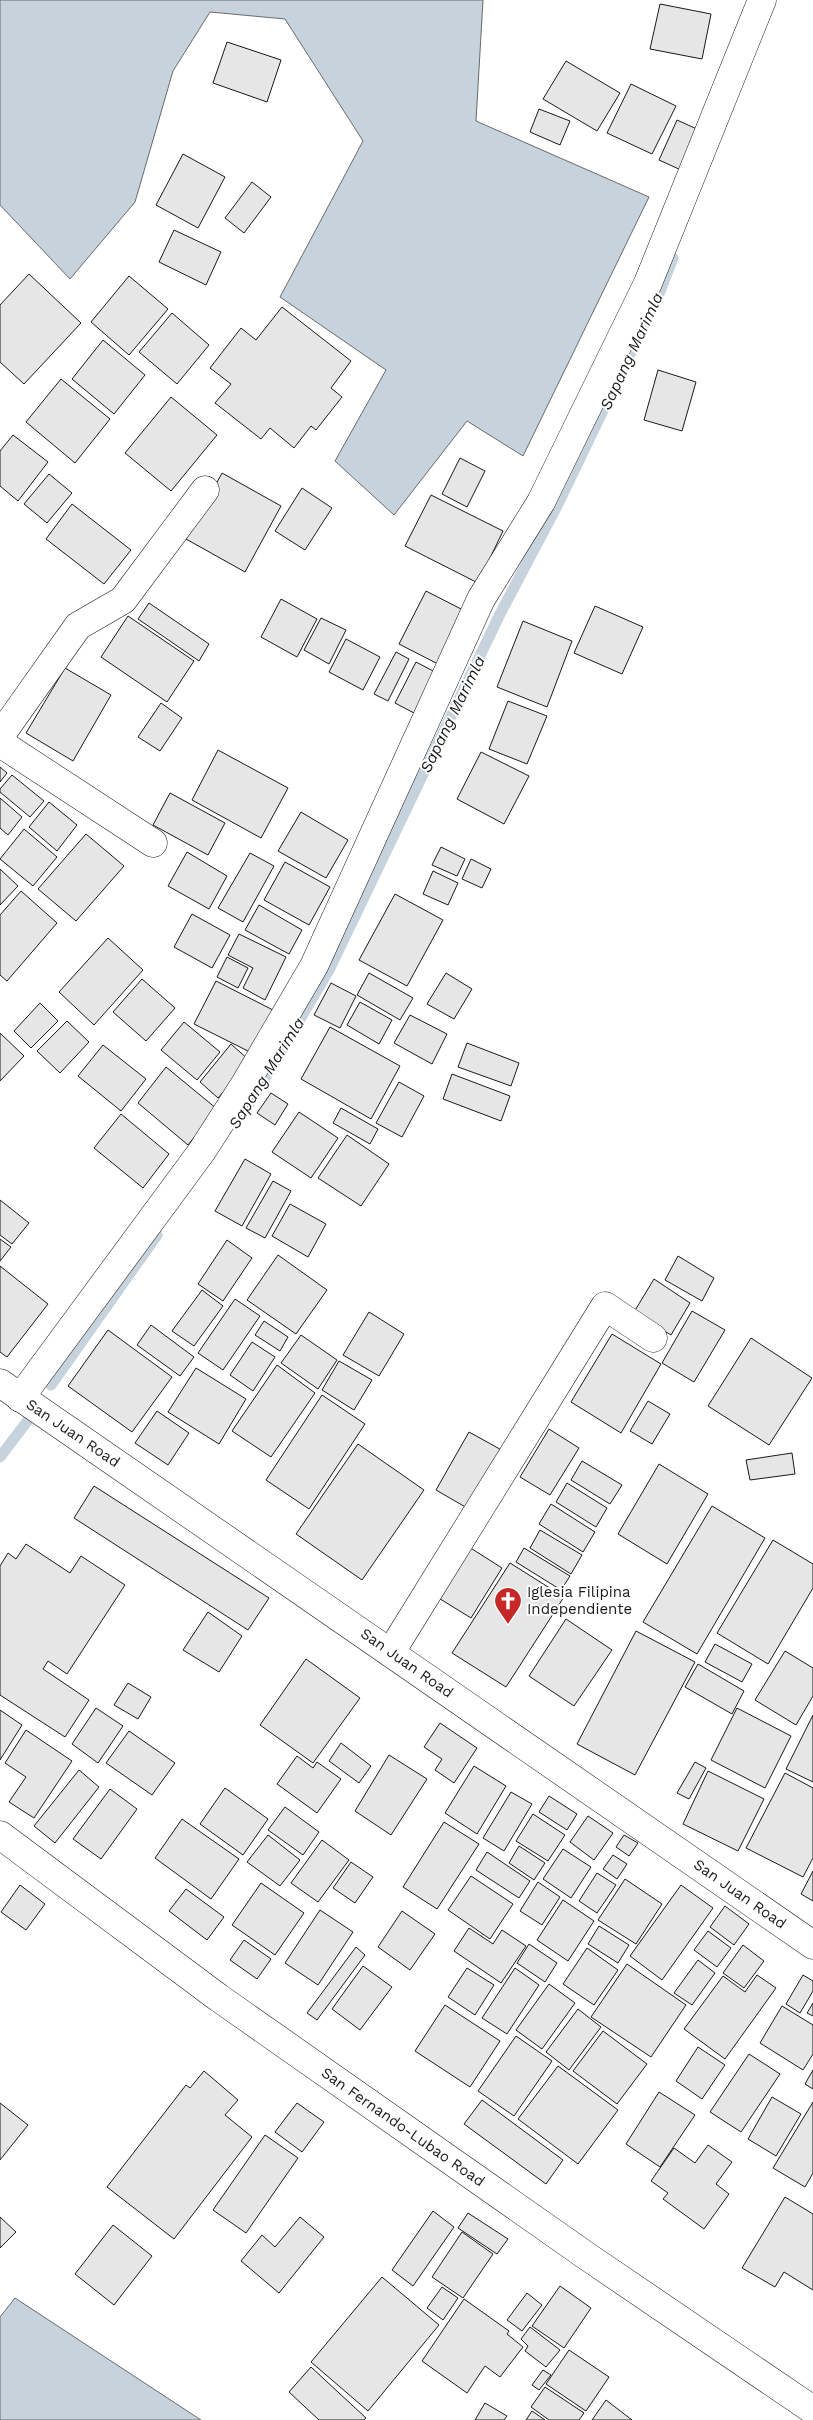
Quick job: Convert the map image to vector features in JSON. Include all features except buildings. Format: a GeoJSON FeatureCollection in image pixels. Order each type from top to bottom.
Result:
{"type":"FeatureCollection","features":[{"type":"Feature","properties":{"kind":"street"},"geometry":{"type":"LineString","coordinates":[[10,1390],[202,1151],[245,1084],[314,966],[481,599],[540,502],[648,283],[762,0]]}},
{"type":"Feature","properties":{"kind":"street"},"geometry":{"type":"LineString","coordinates":[[0,736],[78,626],[123,600],[205,490]]}},
{"type":"Feature","properties":{"kind":"street"},"geometry":{"type":"LineString","coordinates":[[0,742],[153,843]]}},
{"type":"Feature","properties":{"kind":"street"},"geometry":{"type":"LineString","coordinates":[[391,1652],[605,1306],[653,1338]]}},
{"type":"Feature","properties":{"kind":"street","name":"San Juan Road"},"geometry":{"type":"LineString","coordinates":[[10,1390],[813,1945]]}},
{"type":"Feature","properties":{"kind":"street","name":"San Fernando-Lubao Road"},"geometry":{"type":"LineString","coordinates":[[0,1835],[219,1998],[588,2257],[813,2410]]}},
{"type":"Feature","properties":{"kind":"shaded area"},"geometry":{"type":"Polygon","coordinates":[[[0,0],[483,0],[476,121],[649,197],[523,456],[467,421],[394,515],[335,461],[386,370],[280,297],[363,141],[285,19],[210,12],[173,71],[135,202],[70,279],[0,205],[0,0]]]}},
{"type":"Feature","properties":{"kind":"shaded area"},"geometry":{"type":"Polygon","coordinates":[[[15,2298],[201,2420],[0,2420],[0,2317],[15,2298]]]}},
{"type":"Feature","properties":{"kind":"waterway","name":"Sapang Marimla"},"geometry":{"type":"LineString","coordinates":[[235,1124],[257,1092],[329,970],[500,614],[557,506],[659,294],[673,258]]}},
{"type":"Feature","properties":{"kind":"waterway","name":"Sapang Marimla"},"geometry":{"type":"LineString","coordinates":[[51,1385],[157,1235]]}},
{"type":"Feature","properties":{"kind":"waterway","name":"Sapang Marimla"},"geometry":{"type":"LineString","coordinates":[[0,1457],[29,1419]]}},
{"type":"Feature","properties":{"kind":"place","name":"Iglesia Filipina Independiente"},"geometry":{"type":"Point","coordinates":[508,1625]}}]}
